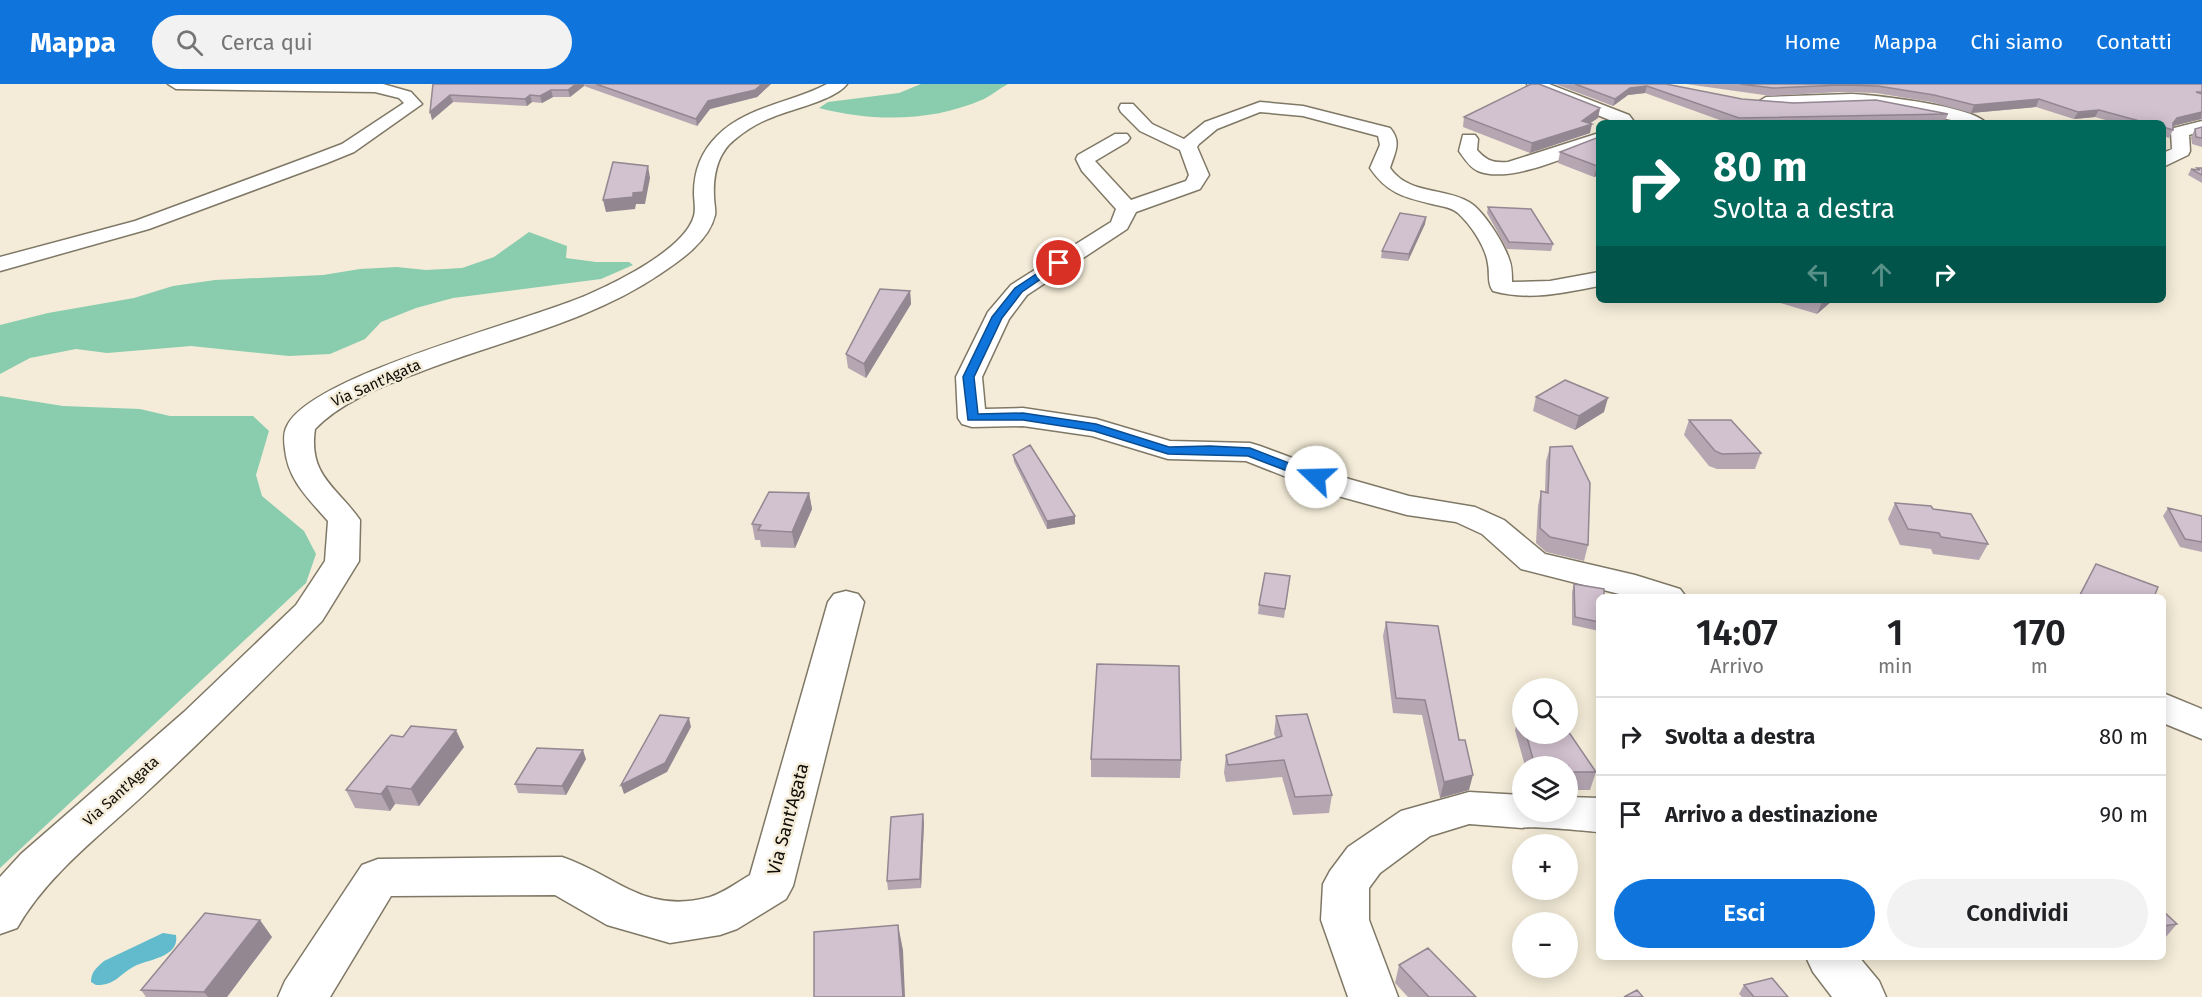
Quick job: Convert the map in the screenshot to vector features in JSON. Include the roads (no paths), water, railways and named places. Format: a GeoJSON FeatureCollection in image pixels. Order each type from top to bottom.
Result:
{"type":"FeatureCollection","features":[{"type":"Feature","properties":{"kind":"street"},"geometry":{"type":"LineString","coordinates":[[0,264],[142,225],[310,164],[348,148],[414,104],[405,95],[376,87],[176,84]]}},
{"type":"Feature","properties":{"kind":"street","name":"Via Sant'Agata"},"geometry":{"type":"LineString","coordinates":[[0,914],[11,896],[37,867],[198,722],[309,613],[337,570],[342,561],[344,520],[306,475],[299,439],[301,427],[313,413],[338,398],[398,371],[582,306],[618,290],[654,269],[698,229],[704,217],[705,165],[725,138],[737,128],[756,118],[822,95],[839,84]]}},
{"type":"Feature","properties":{"kind":"street"},"geometry":{"type":"LineString","coordinates":[[1535,84],[1624,120]]}},
{"type":"Feature","properties":{"kind":"street"},"geometry":{"type":"LineString","coordinates":[[1747,100],[1788,103],[1836,99],[1868,101],[1943,112],[1968,120]]}},
{"type":"Feature","properties":{"kind":"street"},"geometry":{"type":"LineString","coordinates":[[1188,147],[1194,137],[1209,125],[1259,107],[1272,106],[1384,132],[1388,137],[1389,145],[1380,168],[1386,180],[1409,192],[1463,207],[1476,220],[1498,258],[1501,286],[1510,289],[1551,288],[1596,280]]}},
{"type":"Feature","properties":{"kind":"street"},"geometry":{"type":"LineString","coordinates":[[1127,108],[1132,116],[1157,134],[1188,147],[1199,175],[1193,185],[1127,208],[1120,225],[1019,290],[997,317],[969,377],[972,418],[1023,417],[1096,428],[1168,450],[1210,449],[1250,452],[1338,486],[1407,505],[1464,513],[1493,527],[1533,562],[1623,583],[1658,594]]}},
{"type":"Feature","properties":{"kind":"street"},"geometry":{"type":"LineString","coordinates":[[2166,159],[2181,151],[2180,132],[2202,126]]}},
{"type":"Feature","properties":{"kind":"street"},"geometry":{"type":"LineString","coordinates":[[1121,138],[1085,159],[1089,167],[1127,208]]}},
{"type":"Feature","properties":{"kind":"street"},"geometry":{"type":"LineString","coordinates":[[1469,139],[1468,150],[1481,165],[1499,170],[1570,150],[1596,139]]}},
{"type":"Feature","properties":{"kind":"street","name":"Via Sant'Agata"},"geometry":{"type":"LineString","coordinates":[[303,997],[378,878],[562,876],[624,911],[670,922],[720,915],[770,886],[846,602]]}},
{"type":"Feature","properties":{"kind":"street"},"geometry":{"type":"LineString","coordinates":[[2166,708],[2202,725]]}},
{"type":"Feature","properties":{"kind":"street"},"geometry":{"type":"LineString","coordinates":[[1373,997],[1345,920],[1346,884],[1364,860],[1416,823],[1468,808],[1512,810]]}},
{"type":"Feature","properties":{"kind":"street"},"geometry":{"type":"LineString","coordinates":[[1578,813],[1596,814]]}},
{"type":"Feature","properties":{"kind":"street"},"geometry":{"type":"LineString","coordinates":[[1832,960],[1861,997]]}},
{"type":"Feature","properties":{"kind":"water"},"geometry":{"type":"Polygon","coordinates":[[[163,933],[176,935],[176,943],[168,953],[133,967],[107,984],[96,985],[91,982],[93,973],[104,961],[163,933]]]}}]}
